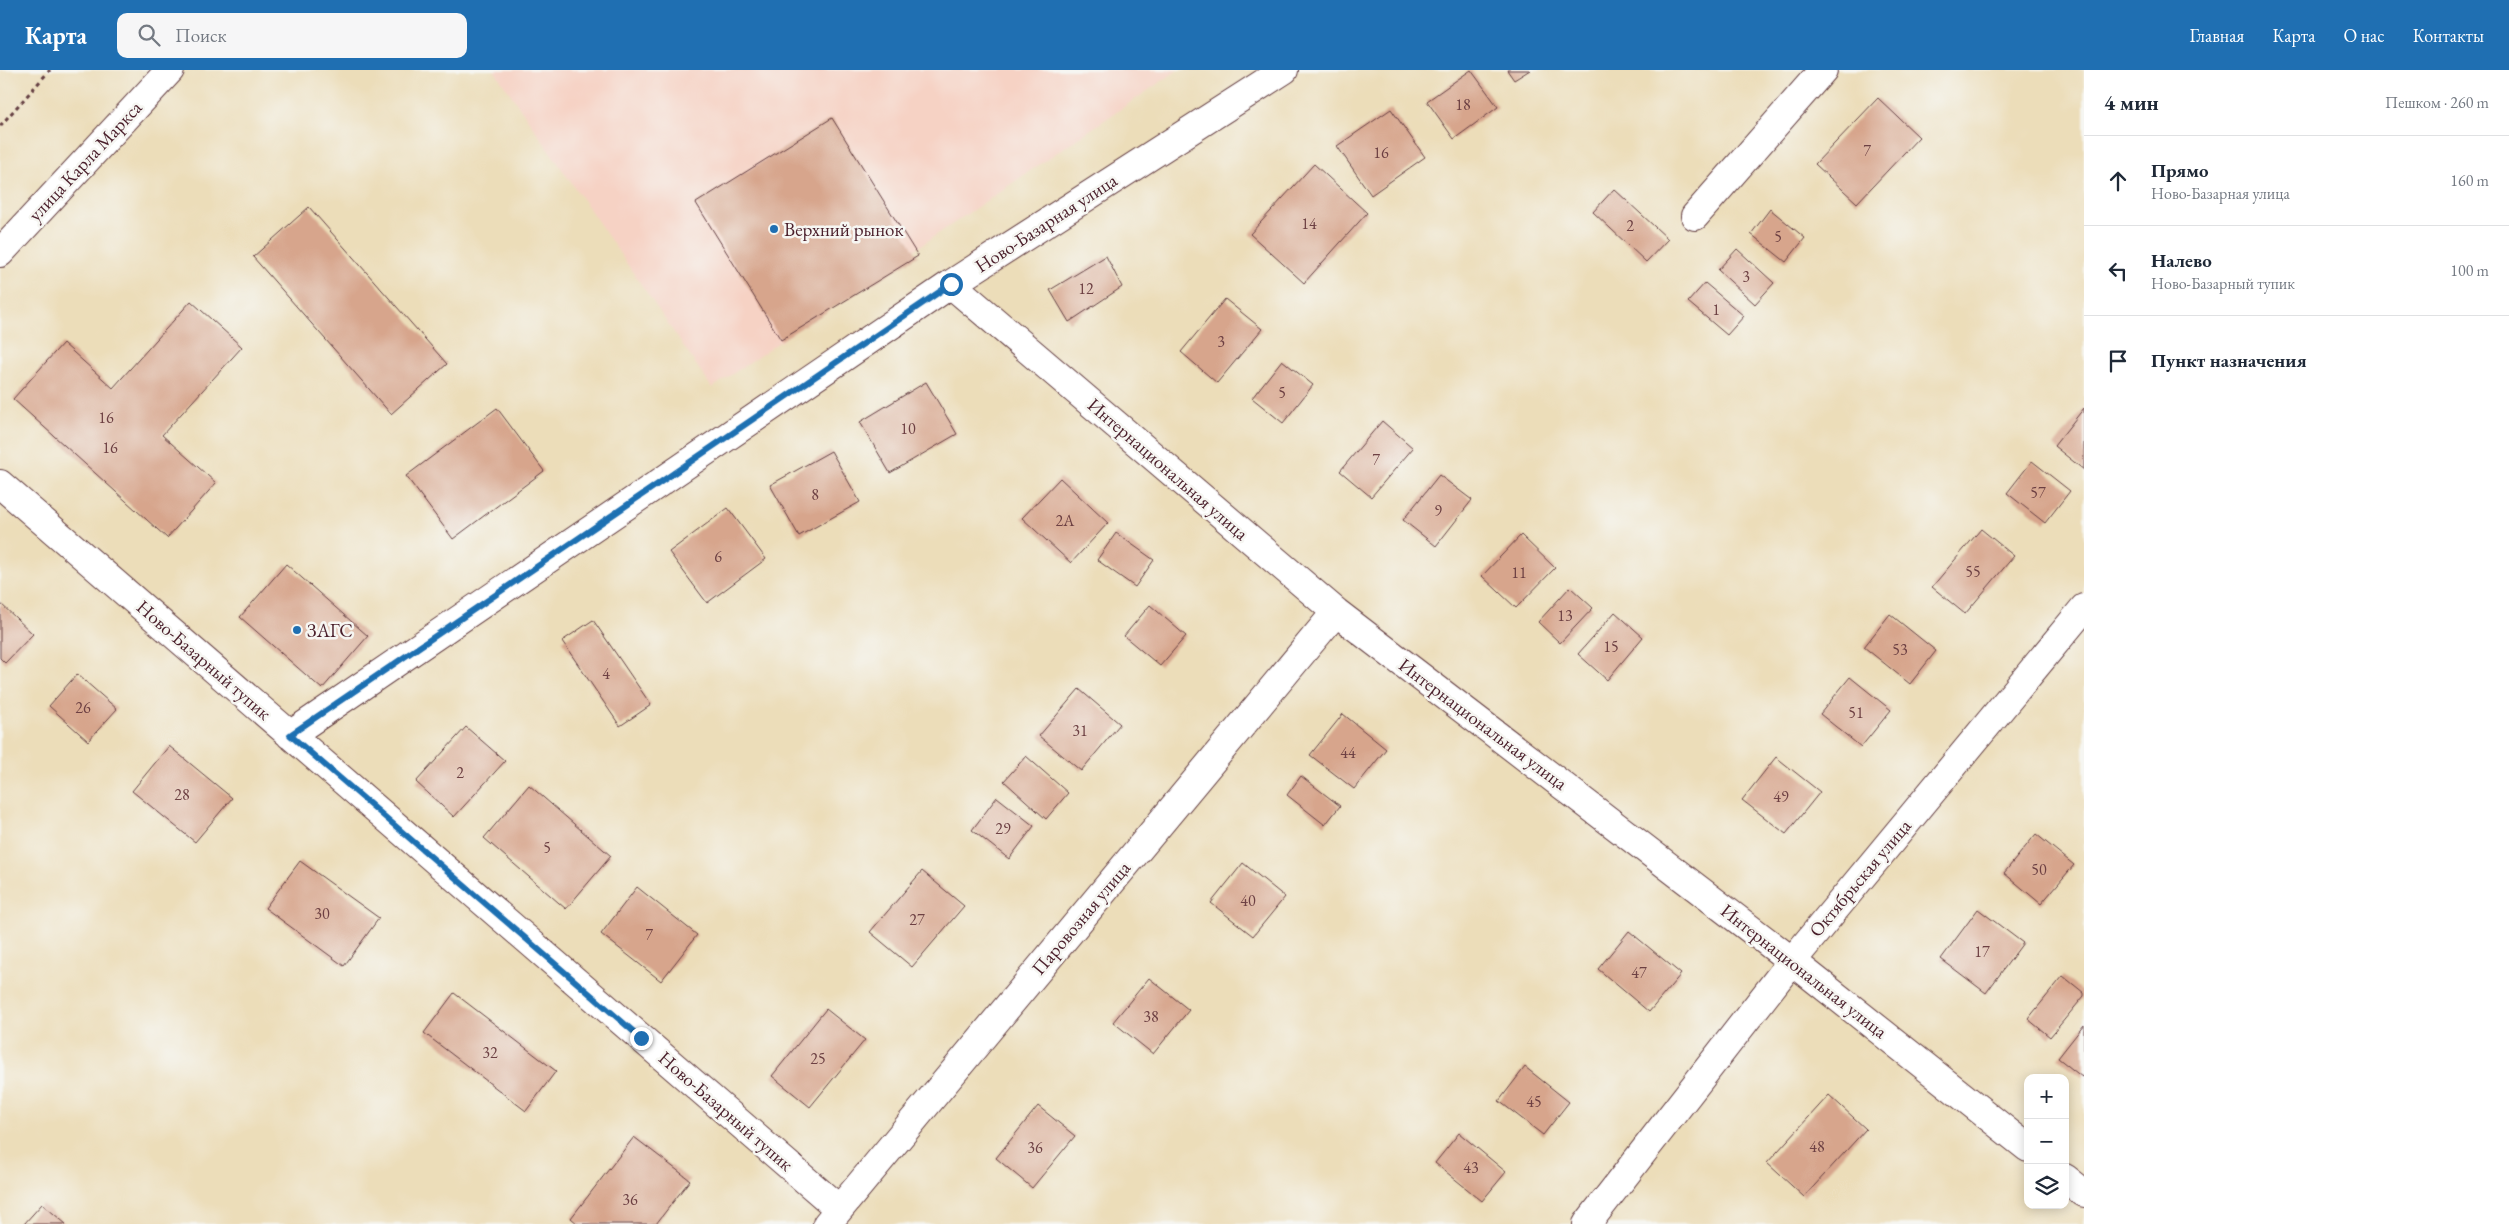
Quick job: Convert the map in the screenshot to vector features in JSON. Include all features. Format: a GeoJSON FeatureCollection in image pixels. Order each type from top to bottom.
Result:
{"type":"FeatureCollection","features":[{"type":"Feature","properties":{"kind":"street","name":"улица Карла Маркса"},"geometry":{"type":"LineString","coordinates":[[0,253],[170,70]]}},
{"type":"Feature","properties":{"kind":"street","name":"Ново-Базарная улица"},"geometry":{"type":"LineString","coordinates":[[290,735],[951,284],[1284,70]]}},
{"type":"Feature","properties":{"kind":"street"},"geometry":{"type":"LineString","coordinates":[[1695,216],[1823,70]]}},
{"type":"Feature","properties":{"kind":"street","name":"Интернациональная улица"},"geometry":{"type":"LineString","coordinates":[[951,284],[1336,612],[1792,961],[2024,1145]]}},
{"type":"Feature","properties":{"kind":"street","name":"Ново-Базарный тупик"},"geometry":{"type":"LineString","coordinates":[[0,484],[290,735],[833,1216]]}},
{"type":"Feature","properties":{"kind":"street","name":"Октябрьская улица"},"geometry":{"type":"LineString","coordinates":[[1587,1224],[1792,961],[2084,608]]}},
{"type":"Feature","properties":{"kind":"street","name":"Паровозная улица"},"geometry":{"type":"LineString","coordinates":[[833,1216],[1336,612]]}},
{"type":"Feature","properties":{"kind":"street"},"geometry":{"type":"LineString","coordinates":[[2069,1181],[2084,1193]]}},
{"type":"Feature","properties":{"kind":"path"},"geometry":{"type":"LineString","coordinates":[[0,126],[50,70]]}},
{"type":"Feature","properties":{"kind":"shaded area","name":"Верхний рынок"},"geometry":{"type":"Polygon","coordinates":[[[494,70],[1178,70],[712,388],[494,70]]]}},
{"type":"Feature","properties":{"kind":"building"},"geometry":{"type":"Polygon","coordinates":[[[1471,70],[1498,107],[1454,139],[1427,101],[1471,70]]]}},
{"type":"Feature","properties":{"kind":"building"},"geometry":{"type":"Polygon","coordinates":[[[1507,70],[1530,70],[1514,80],[1507,70]]]}},
{"type":"Feature","properties":{"kind":"building"},"geometry":{"type":"Polygon","coordinates":[[[1878,98],[1919,137],[1857,203],[1815,164],[1878,98]]]}},
{"type":"Feature","properties":{"kind":"building"},"geometry":{"type":"Polygon","coordinates":[[[1391,109],[1425,157],[1371,195],[1337,146],[1391,109]]]}},
{"type":"Feature","properties":{"kind":"building"},"geometry":{"type":"Polygon","coordinates":[[[832,118],[918,256],[781,340],[696,203],[832,118]]]}},
{"type":"Feature","properties":{"kind":"building"},"geometry":{"type":"Polygon","coordinates":[[[1314,164],[1367,213],[1304,283],[1250,234],[1314,164]]]}},
{"type":"Feature","properties":{"kind":"building"},"geometry":{"type":"Polygon","coordinates":[[[1614,189],[1668,239],[1646,262],[1593,212],[1614,189]]]}},
{"type":"Feature","properties":{"kind":"building"},"geometry":{"type":"Polygon","coordinates":[[[309,207],[447,364],[391,414],[253,257],[309,207]]]}},
{"type":"Feature","properties":{"kind":"building"},"geometry":{"type":"Polygon","coordinates":[[[1770,209],[1805,238],[1786,262],[1751,234],[1770,209]]]}},
{"type":"Feature","properties":{"kind":"building"},"geometry":{"type":"Polygon","coordinates":[[[1737,249],[1774,283],[1755,304],[1718,270],[1737,249]]]}},
{"type":"Feature","properties":{"kind":"building"},"geometry":{"type":"Polygon","coordinates":[[[1106,256],[1122,287],[1069,322],[1050,290],[1106,256]]]}},
{"type":"Feature","properties":{"kind":"building"},"geometry":{"type":"Polygon","coordinates":[[[1705,283],[1744,316],[1727,335],[1688,302],[1705,283]]]}},
{"type":"Feature","properties":{"kind":"building"},"geometry":{"type":"Polygon","coordinates":[[[1225,299],[1262,329],[1217,383],[1181,352],[1225,299]]]}},
{"type":"Feature","properties":{"kind":"building"},"geometry":{"type":"Polygon","coordinates":[[[191,301],[242,347],[162,435],[216,483],[167,538],[13,399],[63,343],[113,388],[191,301]]]}},
{"type":"Feature","properties":{"kind":"building"},"geometry":{"type":"Polygon","coordinates":[[[1282,360],[1313,385],[1283,423],[1252,398],[1282,360]]]}},
{"type":"Feature","properties":{"kind":"building"},"geometry":{"type":"Polygon","coordinates":[[[926,382],[957,434],[890,473],[860,422],[926,382]]]}},
{"type":"Feature","properties":{"kind":"building"},"geometry":{"type":"Polygon","coordinates":[[[497,408],[544,471],[453,539],[406,476],[497,408]]]}},
{"type":"Feature","properties":{"kind":"building"},"geometry":{"type":"Polygon","coordinates":[[[2084,408],[2084,470],[2054,446],[2084,408]]]}},
{"type":"Feature","properties":{"kind":"building"},"geometry":{"type":"Polygon","coordinates":[[[1382,421],[1413,448],[1371,497],[1340,471],[1382,421]]]}},
{"type":"Feature","properties":{"kind":"building"},"geometry":{"type":"Polygon","coordinates":[[[831,451],[860,502],[799,536],[770,485],[831,451]]]}},
{"type":"Feature","properties":{"kind":"building"},"geometry":{"type":"Polygon","coordinates":[[[2032,461],[2070,491],[2045,523],[2007,493],[2032,461]]]}},
{"type":"Feature","properties":{"kind":"building"},"geometry":{"type":"Polygon","coordinates":[[[1439,475],[1472,500],[1436,546],[1403,520],[1439,475]]]}},
{"type":"Feature","properties":{"kind":"building"},"geometry":{"type":"Polygon","coordinates":[[[1060,478],[1108,523],[1071,563],[1022,518],[1060,478]]]}},
{"type":"Feature","properties":{"kind":"building"},"geometry":{"type":"Polygon","coordinates":[[[728,508],[766,559],[707,603],[669,552],[728,508]]]}},
{"type":"Feature","properties":{"kind":"building"},"geometry":{"type":"Polygon","coordinates":[[[1981,529],[2014,556],[1965,614],[1932,587],[1981,529]]]}},
{"type":"Feature","properties":{"kind":"building"},"geometry":{"type":"Polygon","coordinates":[[[1116,533],[1154,560],[1135,587],[1097,560],[1116,533]]]}},
{"type":"Feature","properties":{"kind":"building"},"geometry":{"type":"Polygon","coordinates":[[[1521,535],[1555,568],[1516,608],[1482,576],[1521,535]]]}},
{"type":"Feature","properties":{"kind":"building","name":"ЗАГС"},"geometry":{"type":"Polygon","coordinates":[[[286,564],[368,636],[322,689],[240,617],[286,564]]]}},
{"type":"Feature","properties":{"kind":"building"},"geometry":{"type":"Polygon","coordinates":[[[1570,587],[1593,608],[1560,643],[1538,622],[1570,587]]]}},
{"type":"Feature","properties":{"kind":"building"},"geometry":{"type":"Polygon","coordinates":[[[0,603],[33,634],[5,663],[0,658],[0,603]]]}},
{"type":"Feature","properties":{"kind":"building"},"geometry":{"type":"Polygon","coordinates":[[[1150,605],[1186,636],[1160,666],[1124,636],[1150,605]]]}},
{"type":"Feature","properties":{"kind":"building"},"geometry":{"type":"Polygon","coordinates":[[[1615,612],[1643,637],[1607,680],[1578,654],[1615,612]]]}},
{"type":"Feature","properties":{"kind":"building"},"geometry":{"type":"Polygon","coordinates":[[[1890,614],[1936,651],[1910,684],[1864,647],[1890,614]]]}},
{"type":"Feature","properties":{"kind":"building"},"geometry":{"type":"Polygon","coordinates":[[[593,620],[651,705],[620,726],[562,641],[593,620]]]}},
{"type":"Feature","properties":{"kind":"building"},"geometry":{"type":"Polygon","coordinates":[[[77,674],[117,709],[88,741],[49,706],[77,674]]]}},
{"type":"Feature","properties":{"kind":"building"},"geometry":{"type":"Polygon","coordinates":[[[1850,677],[1891,710],[1861,747],[1820,714],[1850,677]]]}},
{"type":"Feature","properties":{"kind":"building"},"geometry":{"type":"Polygon","coordinates":[[[1079,689],[1120,724],[1081,771],[1039,736],[1079,689]]]}},
{"type":"Feature","properties":{"kind":"building"},"geometry":{"type":"Polygon","coordinates":[[[1343,714],[1386,749],[1354,789],[1310,755],[1343,714]]]}},
{"type":"Feature","properties":{"kind":"building"},"geometry":{"type":"Polygon","coordinates":[[[466,727],[505,761],[454,817],[416,782],[466,727]]]}},
{"type":"Feature","properties":{"kind":"building"},"geometry":{"type":"Polygon","coordinates":[[[169,746],[232,798],[195,842],[132,791],[169,746]]]}},
{"type":"Feature","properties":{"kind":"building"},"geometry":{"type":"Polygon","coordinates":[[[1026,756],[1068,793],[1046,819],[1004,781],[1026,756]]]}},
{"type":"Feature","properties":{"kind":"building"},"geometry":{"type":"Polygon","coordinates":[[[1776,757],[1820,792],[1786,834],[1742,800],[1776,757]]]}},
{"type":"Feature","properties":{"kind":"building"},"geometry":{"type":"Polygon","coordinates":[[[1301,776],[1340,806],[1325,825],[1287,795],[1301,776]]]}},
{"type":"Feature","properties":{"kind":"building"},"geometry":{"type":"Polygon","coordinates":[[[529,785],[611,856],[566,909],[484,838],[529,785]]]}},
{"type":"Feature","properties":{"kind":"building"},"geometry":{"type":"Polygon","coordinates":[[[997,797],[1034,826],[1009,859],[972,830],[997,797]]]}},
{"type":"Feature","properties":{"kind":"building"},"geometry":{"type":"Polygon","coordinates":[[[2036,834],[2074,865],[2041,904],[2004,873],[2036,834]]]}},
{"type":"Feature","properties":{"kind":"building"},"geometry":{"type":"Polygon","coordinates":[[[300,861],[379,918],[344,966],[265,908],[300,861]]]}},
{"type":"Feature","properties":{"kind":"building"},"geometry":{"type":"Polygon","coordinates":[[[1243,863],[1285,897],[1253,936],[1211,903],[1243,863]]]}},
{"type":"Feature","properties":{"kind":"building"},"geometry":{"type":"Polygon","coordinates":[[[922,871],[964,906],[912,967],[870,932],[922,871]]]}},
{"type":"Feature","properties":{"kind":"building"},"geometry":{"type":"Polygon","coordinates":[[[637,887],[697,935],[661,981],[601,934],[637,887]]]}},
{"type":"Feature","properties":{"kind":"building"},"geometry":{"type":"Polygon","coordinates":[[[1978,909],[2023,943],[1986,993],[1941,959],[1978,909]]]}},
{"type":"Feature","properties":{"kind":"building"},"geometry":{"type":"Polygon","coordinates":[[[1629,931],[1681,974],[1649,1012],[1598,969],[1629,931]]]}},
{"type":"Feature","properties":{"kind":"building"},"geometry":{"type":"Polygon","coordinates":[[[2063,976],[2084,993],[2084,996],[2050,1037],[2028,1019],[2063,976]]]}},
{"type":"Feature","properties":{"kind":"building"},"geometry":{"type":"Polygon","coordinates":[[[1149,978],[1189,1010],[1153,1054],[1113,1022],[1149,978]]]}},
{"type":"Feature","properties":{"kind":"building"},"geometry":{"type":"Polygon","coordinates":[[[454,993],[556,1071],[526,1111],[424,1033],[454,993]]]}},
{"type":"Feature","properties":{"kind":"building"},"geometry":{"type":"Polygon","coordinates":[[[826,1009],[865,1040],[810,1107],[772,1076],[826,1009]]]}},
{"type":"Feature","properties":{"kind":"building"},"geometry":{"type":"Polygon","coordinates":[[[2084,1025],[2084,1074],[2082,1077],[2058,1058],[2084,1025]]]}},
{"type":"Feature","properties":{"kind":"building"},"geometry":{"type":"Polygon","coordinates":[[[1525,1067],[1569,1102],[1543,1135],[1499,1101],[1525,1067]]]}},
{"type":"Feature","properties":{"kind":"building"},"geometry":{"type":"Polygon","coordinates":[[[1829,1095],[1866,1129],[1804,1197],[1767,1163],[1829,1095]]]}},
{"type":"Feature","properties":{"kind":"building"},"geometry":{"type":"Polygon","coordinates":[[[1038,1106],[1075,1136],[1032,1188],[996,1158],[1038,1106]]]}},
{"type":"Feature","properties":{"kind":"building"},"geometry":{"type":"Polygon","coordinates":[[[1459,1133],[1506,1172],[1482,1201],[1435,1163],[1459,1133]]]}},
{"type":"Feature","properties":{"kind":"building"},"geometry":{"type":"Polygon","coordinates":[[[634,1137],[690,1180],[656,1224],[578,1224],[571,1218],[634,1137]]]}},
{"type":"Feature","properties":{"kind":"building"},"geometry":{"type":"Polygon","coordinates":[[[42,1204],[66,1224],[24,1224],[42,1204]]]}},
{"type":"Feature","properties":{"kind":"place","name":"Верхний рынок"},"geometry":{"type":"Point","coordinates":[774,229]}},
{"type":"Feature","properties":{"kind":"place","name":"ЗАГС"},"geometry":{"type":"Point","coordinates":[297,630]}},
{"type":"Feature","properties":{"kind":"route"},"geometry":{"type":"LineString","coordinates":[[641,1038],[290,735],[951,284]]}}]}
